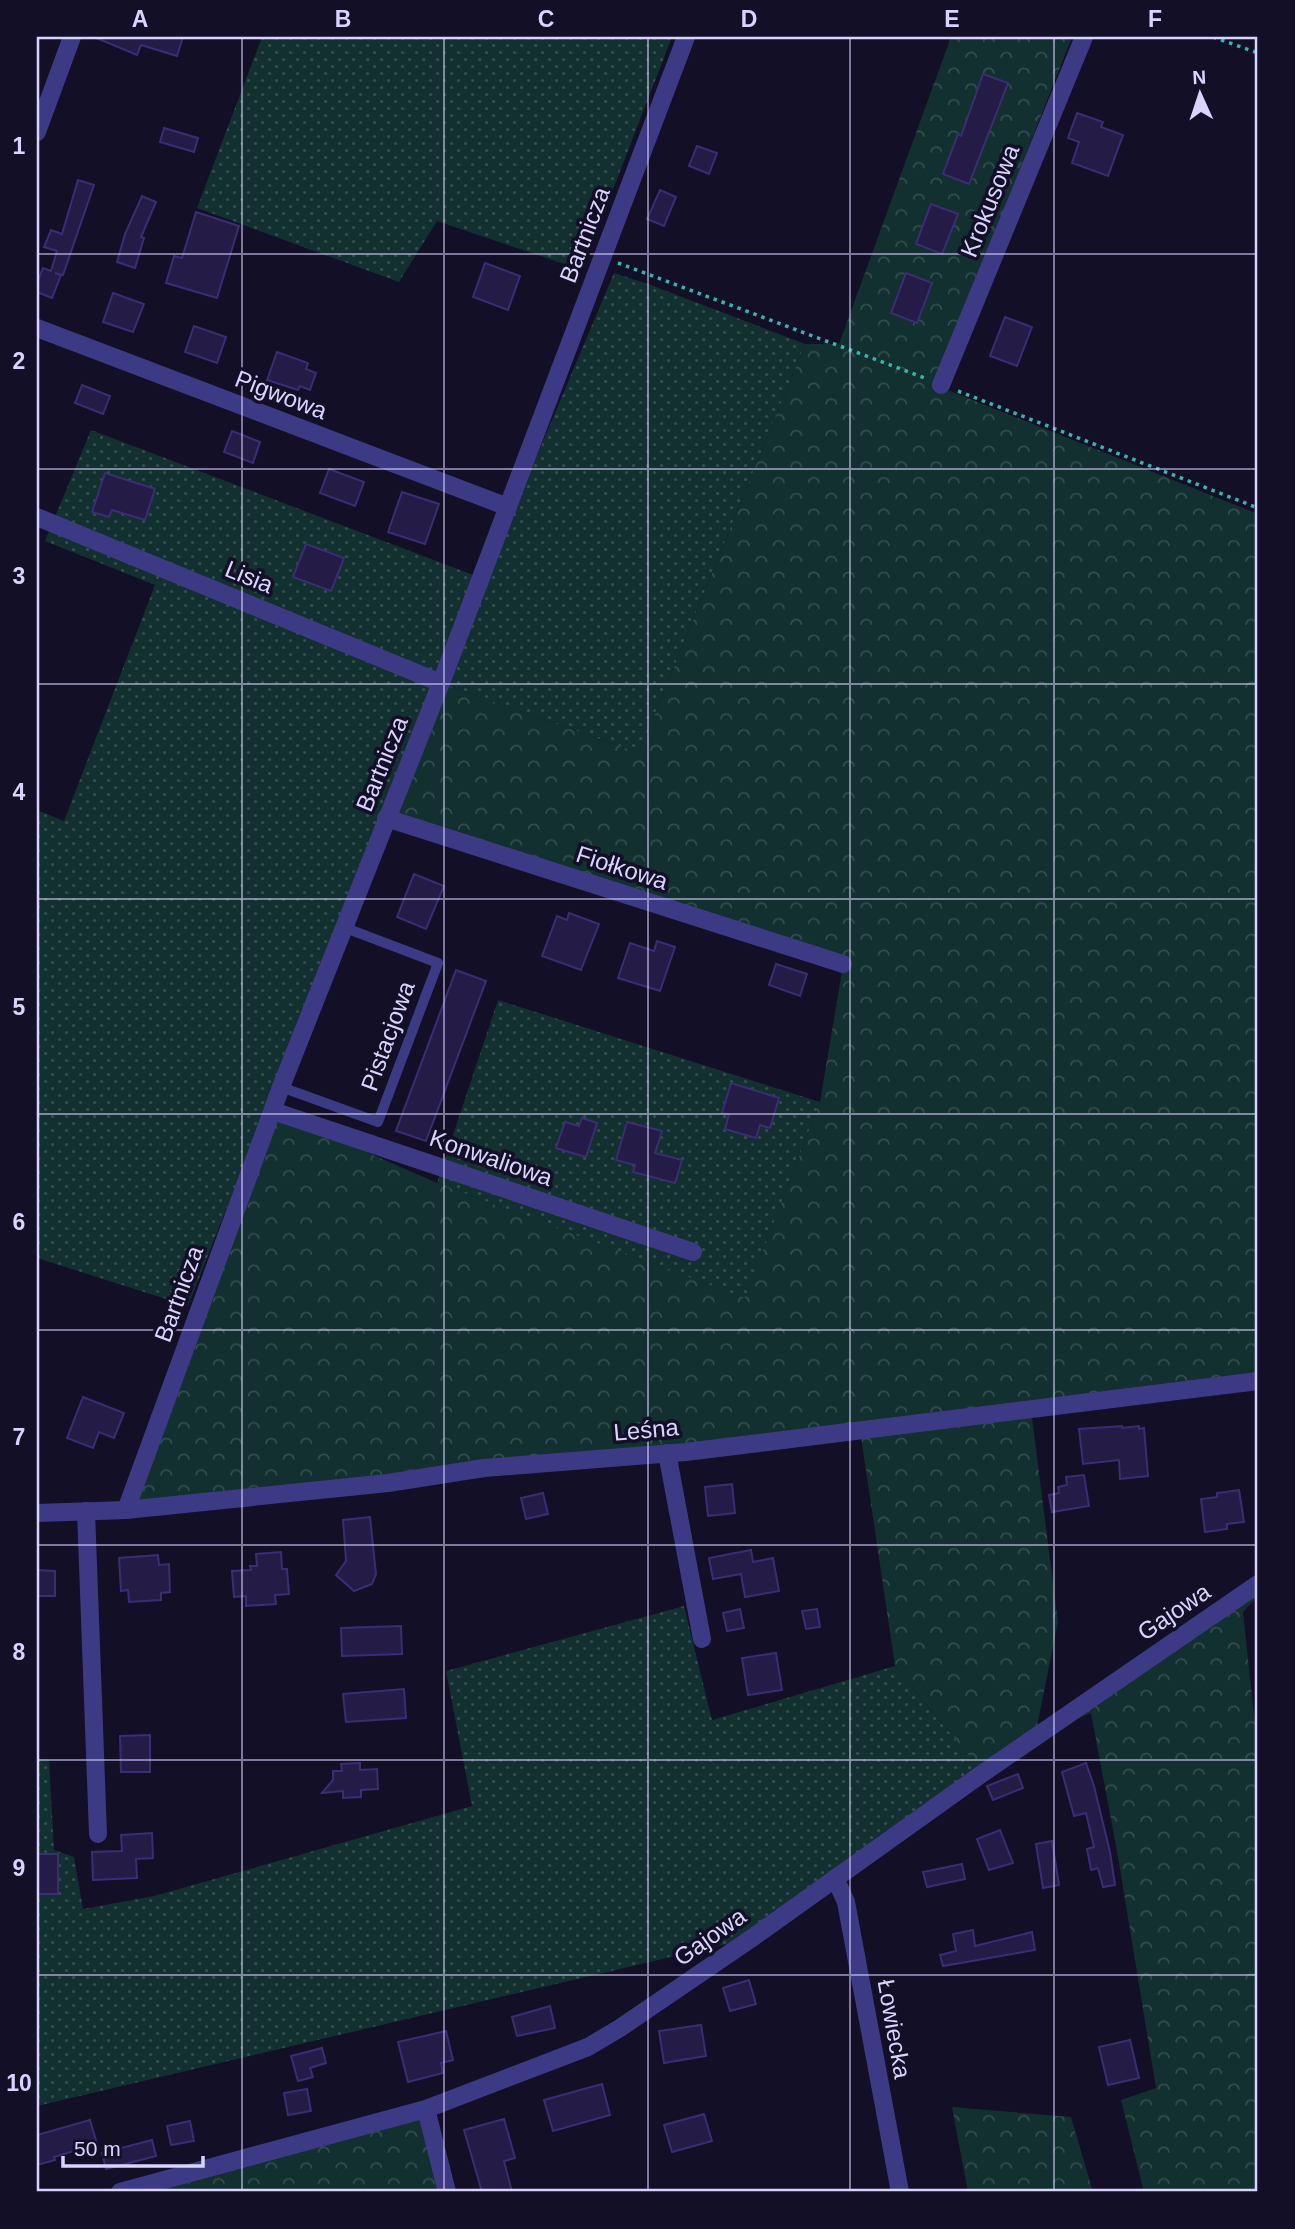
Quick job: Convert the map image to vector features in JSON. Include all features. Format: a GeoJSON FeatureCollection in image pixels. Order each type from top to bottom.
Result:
{"type":"FeatureCollection","features":[{"type":"Feature","properties":{"kind":"street"},"geometry":{"type":"LineString","coordinates":[[37,132],[72,37]]}},
{"type":"Feature","properties":{"kind":"street","name":"Bartnicza"},"geometry":{"type":"LineString","coordinates":[[126,1510],[281,1087],[441,683],[685,37]]}},
{"type":"Feature","properties":{"kind":"street","name":"Krokusowa"},"geometry":{"type":"LineString","coordinates":[[941,385],[1084,37]]}},
{"type":"Feature","properties":{"kind":"street","name":"Pigwowa"},"geometry":{"type":"LineString","coordinates":[[37,328],[508,507]]}},
{"type":"Feature","properties":{"kind":"street","name":"Lisia"},"geometry":{"type":"LineString","coordinates":[[37,517],[441,683]]}},
{"type":"Feature","properties":{"kind":"street","name":"Fiołkowa"},"geometry":{"type":"LineString","coordinates":[[386,818],[843,964]]}},
{"type":"Feature","properties":{"kind":"street","name":"Konwaliowa"},"geometry":{"type":"LineString","coordinates":[[273,1111],[693,1252]]}},
{"type":"Feature","properties":{"kind":"street","name":"Leśna"},"geometry":{"type":"LineString","coordinates":[[37,1513],[126,1510],[388,1483],[484,1468],[667,1453],[1258,1381]]}},
{"type":"Feature","properties":{"kind":"street"},"geometry":{"type":"LineString","coordinates":[[667,1453],[702,1639]]}},
{"type":"Feature","properties":{"kind":"street"},"geometry":{"type":"LineString","coordinates":[[86,1511],[98,1834]]}},
{"type":"Feature","properties":{"kind":"street","name":"Gajowa"},"geometry":{"type":"LineString","coordinates":[[120,2192],[426,2109],[588,2047],[741,1946],[983,1773],[1258,1584]]}},
{"type":"Feature","properties":{"kind":"street","name":"Łowiecka"},"geometry":{"type":"LineString","coordinates":[[835,1878],[846,1902],[900,2192]]}},
{"type":"Feature","properties":{"kind":"street"},"geometry":{"type":"LineString","coordinates":[[426,2109],[447,2192]]}},
{"type":"Feature","properties":{"kind":"lane","name":"Pistacjowa"},"geometry":{"type":"LineString","coordinates":[[281,1087],[379,1122],[438,963],[343,927]]}},
{"type":"Feature","properties":{"kind":"path"},"geometry":{"type":"LineString","coordinates":[[1213,37],[1258,53]]}},
{"type":"Feature","properties":{"kind":"green space"},"geometry":{"type":"Polygon","coordinates":[[[262,37],[672,37],[582,270],[437,221],[399,282],[197,208],[262,37]]]}},
{"type":"Feature","properties":{"kind":"green space"},"geometry":{"type":"Polygon","coordinates":[[[951,37],[1072,37],[935,385],[1258,514],[1258,1384],[1031,1410],[1058,1622],[1035,1736],[1258,1584],[1258,1596],[1243,1612],[1258,1752],[1258,2192],[1144,2192],[1121,2100],[1156,2088],[1091,1713],[1034,1737],[983,1773],[895,1666],[860,1430],[126,1510],[273,1111],[437,1183],[745,1298],[820,1102],[843,965],[386,818],[441,683],[639,753],[805,344],[839,344],[951,37]]]}},
{"type":"Feature","properties":{"kind":"green space"},"geometry":{"type":"Polygon","coordinates":[[[614,273],[805,344],[639,753],[441,683],[614,273]]]}},
{"type":"Feature","properties":{"kind":"green space"},"geometry":{"type":"Polygon","coordinates":[[[91,430],[476,576],[188,1306],[37,1258],[37,810],[64,821],[155,585],[45,541],[91,430]]]}},
{"type":"Feature","properties":{"kind":"green space"},"geometry":{"type":"Polygon","coordinates":[[[498,1000],[820,1102],[745,1299],[437,1183],[498,1000]]]}},
{"type":"Feature","properties":{"kind":"green space"},"geometry":{"type":"Polygon","coordinates":[[[684,1606],[712,1720],[895,1666],[983,1773],[752,1938],[37,2106],[37,1759],[49,1759],[54,1850],[74,1857],[83,1909],[154,1896],[472,1806],[446,1671],[684,1606]]]}},
{"type":"Feature","properties":{"kind":"green space"},"geometry":{"type":"Polygon","coordinates":[[[952,2107],[1071,2117],[1093,2192],[968,2192],[952,2107]]]}},
{"type":"Feature","properties":{"kind":"green space"},"geometry":{"type":"Polygon","coordinates":[[[426,2109],[442,2192],[120,2192],[426,2109]]]}},
{"type":"Feature","properties":{"kind":"building"},"geometry":{"type":"Polygon","coordinates":[[[94,37],[183,37],[177,56],[141,45],[137,55],[94,37]]]}},
{"type":"Feature","properties":{"kind":"building"},"geometry":{"type":"Polygon","coordinates":[[[983,74],[1008,83],[969,184],[943,174],[958,134],[961,136],[983,74]]]}},
{"type":"Feature","properties":{"kind":"building"},"geometry":{"type":"Polygon","coordinates":[[[1077,113],[1103,122],[1101,127],[1123,135],[1108,176],[1072,163],[1079,142],[1068,138],[1077,113]]]}},
{"type":"Feature","properties":{"kind":"building"},"geometry":{"type":"Polygon","coordinates":[[[164,128],[198,138],[194,152],[160,142],[164,128]]]}},
{"type":"Feature","properties":{"kind":"building"},"geometry":{"type":"Polygon","coordinates":[[[697,146],[717,153],[709,174],[689,166],[697,146]]]}},
{"type":"Feature","properties":{"kind":"building"},"geometry":{"type":"Polygon","coordinates":[[[78,180],[94,185],[63,275],[55,273],[61,275],[52,298],[37,292],[37,283],[43,268],[51,271],[57,251],[44,247],[51,230],[62,234],[78,180]]]}},
{"type":"Feature","properties":{"kind":"building"},"geometry":{"type":"Polygon","coordinates":[[[660,190],[676,197],[664,226],[647,219],[660,190]]]}},
{"type":"Feature","properties":{"kind":"building"},"geometry":{"type":"Polygon","coordinates":[[[142,196],[156,202],[141,237],[144,238],[135,268],[117,262],[125,234],[142,196]]]}},
{"type":"Feature","properties":{"kind":"building"},"geometry":{"type":"Polygon","coordinates":[[[931,204],[958,214],[942,254],[916,244],[931,204]]]}},
{"type":"Feature","properties":{"kind":"building"},"geometry":{"type":"Polygon","coordinates":[[[196,212],[239,226],[217,298],[166,283],[174,256],[182,258],[196,212]]]}},
{"type":"Feature","properties":{"kind":"building"},"geometry":{"type":"Polygon","coordinates":[[[485,263],[520,276],[508,310],[473,297],[485,263]]]}},
{"type":"Feature","properties":{"kind":"building"},"geometry":{"type":"Polygon","coordinates":[[[906,273],[932,283],[917,323],[891,313],[906,273]]]}},
{"type":"Feature","properties":{"kind":"building"},"geometry":{"type":"Polygon","coordinates":[[[113,293],[144,304],[133,332],[103,322],[113,293]]]}},
{"type":"Feature","properties":{"kind":"building"},"geometry":{"type":"Polygon","coordinates":[[[1005,317],[1032,327],[1017,366],[990,356],[1005,317]]]}},
{"type":"Feature","properties":{"kind":"building"},"geometry":{"type":"Polygon","coordinates":[[[194,326],[226,337],[217,363],[185,352],[194,326]]]}},
{"type":"Feature","properties":{"kind":"building"},"geometry":{"type":"Polygon","coordinates":[[[277,352],[308,363],[306,369],[316,373],[310,390],[300,386],[298,390],[267,380],[277,352]]]}},
{"type":"Feature","properties":{"kind":"building"},"geometry":{"type":"Polygon","coordinates":[[[82,385],[110,396],[103,414],[75,403],[82,385]]]}},
{"type":"Feature","properties":{"kind":"building"},"geometry":{"type":"Polygon","coordinates":[[[232,431],[260,442],[253,463],[224,452],[232,431]]]}},
{"type":"Feature","properties":{"kind":"building"},"geometry":{"type":"Polygon","coordinates":[[[329,469],[364,482],[355,506],[320,493],[329,469]]]}},
{"type":"Feature","properties":{"kind":"building"},"geometry":{"type":"Polygon","coordinates":[[[105,473],[155,489],[145,520],[112,510],[109,517],[92,512],[105,473]]]}},
{"type":"Feature","properties":{"kind":"building"},"geometry":{"type":"Polygon","coordinates":[[[402,492],[439,504],[425,544],[388,532],[402,492]]]}},
{"type":"Feature","properties":{"kind":"building"},"geometry":{"type":"Polygon","coordinates":[[[306,544],[344,558],[331,591],[293,577],[306,544]]]}},
{"type":"Feature","properties":{"kind":"building"},"geometry":{"type":"Polygon","coordinates":[[[414,874],[444,886],[426,929],[397,917],[414,874]]]}},
{"type":"Feature","properties":{"kind":"building"},"geometry":{"type":"Polygon","coordinates":[[[569,913],[599,924],[581,970],[542,956],[557,916],[567,920],[569,913]]]}},
{"type":"Feature","properties":{"kind":"building"},"geometry":{"type":"Polygon","coordinates":[[[657,941],[675,947],[660,991],[618,978],[630,943],[654,951],[657,941]]]}},
{"type":"Feature","properties":{"kind":"building"},"geometry":{"type":"Polygon","coordinates":[[[776,964],[807,974],[800,996],[769,985],[776,964]]]}},
{"type":"Feature","properties":{"kind":"building"},"geometry":{"type":"Polygon","coordinates":[[[456,970],[486,981],[426,1141],[396,1131],[456,970]]]}},
{"type":"Feature","properties":{"kind":"building"},"geometry":{"type":"Polygon","coordinates":[[[731,1083],[779,1098],[770,1128],[760,1125],[756,1138],[725,1129],[729,1115],[722,1113],[731,1083]]]}},
{"type":"Feature","properties":{"kind":"building"},"geometry":{"type":"Polygon","coordinates":[[[582,1118],[597,1123],[586,1157],[556,1148],[565,1122],[579,1126],[582,1118]]]}},
{"type":"Feature","properties":{"kind":"building"},"geometry":{"type":"Polygon","coordinates":[[[627,1122],[662,1131],[655,1153],[682,1160],[675,1183],[633,1172],[635,1165],[616,1160],[627,1122]]]}},
{"type":"Feature","properties":{"kind":"building"},"geometry":{"type":"Polygon","coordinates":[[[83,1397],[124,1413],[114,1438],[99,1432],[93,1448],[67,1438],[83,1397]]]}},
{"type":"Feature","properties":{"kind":"building"},"geometry":{"type":"Polygon","coordinates":[[[1122,1426],[1144,1428],[1148,1476],[1120,1479],[1119,1460],[1083,1464],[1079,1429],[1122,1426]]]}},
{"type":"Feature","properties":{"kind":"building"},"geometry":{"type":"Polygon","coordinates":[[[1084,1475],[1089,1506],[1052,1512],[1049,1495],[1059,1493],[1058,1487],[1067,1485],[1066,1477],[1084,1475]]]}},
{"type":"Feature","properties":{"kind":"building"},"geometry":{"type":"Polygon","coordinates":[[[732,1484],[735,1513],[708,1516],[705,1487],[732,1484]]]}},
{"type":"Feature","properties":{"kind":"building"},"geometry":{"type":"Polygon","coordinates":[[[1239,1490],[1244,1522],[1227,1524],[1227,1529],[1205,1532],[1201,1499],[1217,1497],[1217,1493],[1239,1490]]]}},
{"type":"Feature","properties":{"kind":"building"},"geometry":{"type":"Polygon","coordinates":[[[543,1493],[548,1514],[526,1519],[521,1498],[543,1493]]]}},
{"type":"Feature","properties":{"kind":"building"},"geometry":{"type":"Polygon","coordinates":[[[370,1517],[376,1574],[372,1584],[354,1591],[336,1575],[346,1561],[343,1520],[370,1517]]]}},
{"type":"Feature","properties":{"kind":"building"},"geometry":{"type":"Polygon","coordinates":[[[751,1550],[753,1562],[773,1558],[779,1591],[745,1597],[741,1574],[713,1579],[709,1558],[751,1550]]]}},
{"type":"Feature","properties":{"kind":"building"},"geometry":{"type":"Polygon","coordinates":[[[281,1552],[282,1569],[287,1569],[289,1594],[275,1595],[276,1604],[246,1606],[246,1596],[234,1597],[232,1571],[251,1570],[250,1566],[257,1566],[256,1554],[281,1552]]]}},
{"type":"Feature","properties":{"kind":"building"},"geometry":{"type":"Polygon","coordinates":[[[158,1555],[159,1565],[169,1564],[170,1592],[161,1593],[161,1600],[129,1602],[128,1590],[121,1591],[119,1558],[158,1555]]]}},
{"type":"Feature","properties":{"kind":"building"},"geometry":{"type":"Polygon","coordinates":[[[37,1570],[55,1571],[55,1596],[37,1596],[37,1570]]]}},
{"type":"Feature","properties":{"kind":"building"},"geometry":{"type":"Polygon","coordinates":[[[740,1609],[744,1628],[727,1631],[723,1613],[740,1609]]]}},
{"type":"Feature","properties":{"kind":"building"},"geometry":{"type":"Polygon","coordinates":[[[817,1609],[820,1627],[806,1629],[802,1611],[817,1609]]]}},
{"type":"Feature","properties":{"kind":"building"},"geometry":{"type":"Polygon","coordinates":[[[401,1626],[402,1654],[342,1656],[341,1628],[401,1626]]]}},
{"type":"Feature","properties":{"kind":"building"},"geometry":{"type":"Polygon","coordinates":[[[776,1653],[782,1690],[748,1695],[742,1658],[776,1653]]]}},
{"type":"Feature","properties":{"kind":"building"},"geometry":{"type":"Polygon","coordinates":[[[404,1689],[406,1718],[346,1722],[343,1694],[404,1689]]]}},
{"type":"Feature","properties":{"kind":"building"},"geometry":{"type":"Polygon","coordinates":[[[150,1735],[150,1772],[121,1772],[120,1736],[150,1735]]]}},
{"type":"Feature","properties":{"kind":"building"},"geometry":{"type":"Polygon","coordinates":[[[360,1763],[360,1770],[377,1769],[378,1789],[361,1790],[361,1797],[343,1798],[343,1791],[322,1793],[333,1780],[333,1771],[342,1771],[341,1764],[360,1763]]]}},
{"type":"Feature","properties":{"kind":"building"},"geometry":{"type":"Polygon","coordinates":[[[1086,1763],[1110,1852],[1115,1885],[1103,1887],[1098,1868],[1091,1870],[1087,1849],[1094,1847],[1086,1813],[1074,1816],[1062,1772],[1086,1763]]]}},
{"type":"Feature","properties":{"kind":"building"},"geometry":{"type":"Polygon","coordinates":[[[1018,1774],[1023,1788],[993,1800],[987,1786],[1018,1774]]]}},
{"type":"Feature","properties":{"kind":"building"},"geometry":{"type":"Polygon","coordinates":[[[1000,1830],[1013,1863],[989,1870],[977,1839],[1000,1830]]]}},
{"type":"Feature","properties":{"kind":"building"},"geometry":{"type":"Polygon","coordinates":[[[152,1833],[153,1858],[136,1859],[137,1878],[93,1880],[92,1852],[122,1851],[121,1835],[152,1833]]]}},
{"type":"Feature","properties":{"kind":"building"},"geometry":{"type":"Polygon","coordinates":[[[1052,1841],[1059,1885],[1043,1888],[1036,1844],[1052,1841]]]}},
{"type":"Feature","properties":{"kind":"building"},"geometry":{"type":"Polygon","coordinates":[[[37,1854],[58,1854],[58,1894],[37,1894],[37,1854]]]}},
{"type":"Feature","properties":{"kind":"building"},"geometry":{"type":"Polygon","coordinates":[[[962,1864],[965,1879],[927,1887],[923,1872],[962,1864]]]}},
{"type":"Feature","properties":{"kind":"building"},"geometry":{"type":"Polygon","coordinates":[[[973,1930],[975,1946],[1032,1932],[1035,1950],[943,1966],[940,1955],[956,1951],[953,1934],[973,1930]]]}},
{"type":"Feature","properties":{"kind":"building"},"geometry":{"type":"Polygon","coordinates":[[[749,1980],[756,2004],[730,2011],[723,1988],[749,1980]]]}},
{"type":"Feature","properties":{"kind":"building"},"geometry":{"type":"Polygon","coordinates":[[[550,2006],[555,2028],[517,2036],[512,2017],[550,2006]]]}},
{"type":"Feature","properties":{"kind":"building"},"geometry":{"type":"Polygon","coordinates":[[[701,2025],[706,2056],[664,2063],[659,2031],[701,2025]]]}},
{"type":"Feature","properties":{"kind":"building"},"geometry":{"type":"Polygon","coordinates":[[[446,2031],[453,2060],[441,2063],[443,2073],[408,2082],[398,2042],[446,2031]]]}},
{"type":"Feature","properties":{"kind":"building"},"geometry":{"type":"Polygon","coordinates":[[[1130,2040],[1139,2078],[1108,2085],[1099,2047],[1130,2040]]]}},
{"type":"Feature","properties":{"kind":"building"},"geometry":{"type":"Polygon","coordinates":[[[322,2048],[326,2063],[310,2068],[313,2077],[298,2081],[291,2056],[322,2048]]]}},
{"type":"Feature","properties":{"kind":"building"},"geometry":{"type":"Polygon","coordinates":[[[602,2084],[610,2115],[553,2131],[544,2100],[602,2084]]]}},
{"type":"Feature","properties":{"kind":"building"},"geometry":{"type":"Polygon","coordinates":[[[307,2089],[311,2111],[288,2115],[284,2093],[307,2089]]]}},
{"type":"Feature","properties":{"kind":"building"},"geometry":{"type":"Polygon","coordinates":[[[704,2114],[712,2141],[672,2152],[664,2125],[704,2114]]]}},
{"type":"Feature","properties":{"kind":"building"},"geometry":{"type":"Polygon","coordinates":[[[504,2119],[515,2158],[504,2161],[512,2192],[482,2192],[464,2130],[504,2119]]]}},
{"type":"Feature","properties":{"kind":"building"},"geometry":{"type":"Polygon","coordinates":[[[90,2120],[97,2144],[37,2165],[37,2135],[90,2120]]]}},
{"type":"Feature","properties":{"kind":"building"},"geometry":{"type":"Polygon","coordinates":[[[190,2121],[194,2141],[171,2145],[167,2126],[190,2121]]]}},
{"type":"Feature","properties":{"kind":"building"},"geometry":{"type":"Polygon","coordinates":[[[152,2140],[156,2156],[106,2169],[102,2153],[152,2140]]]}}]}
